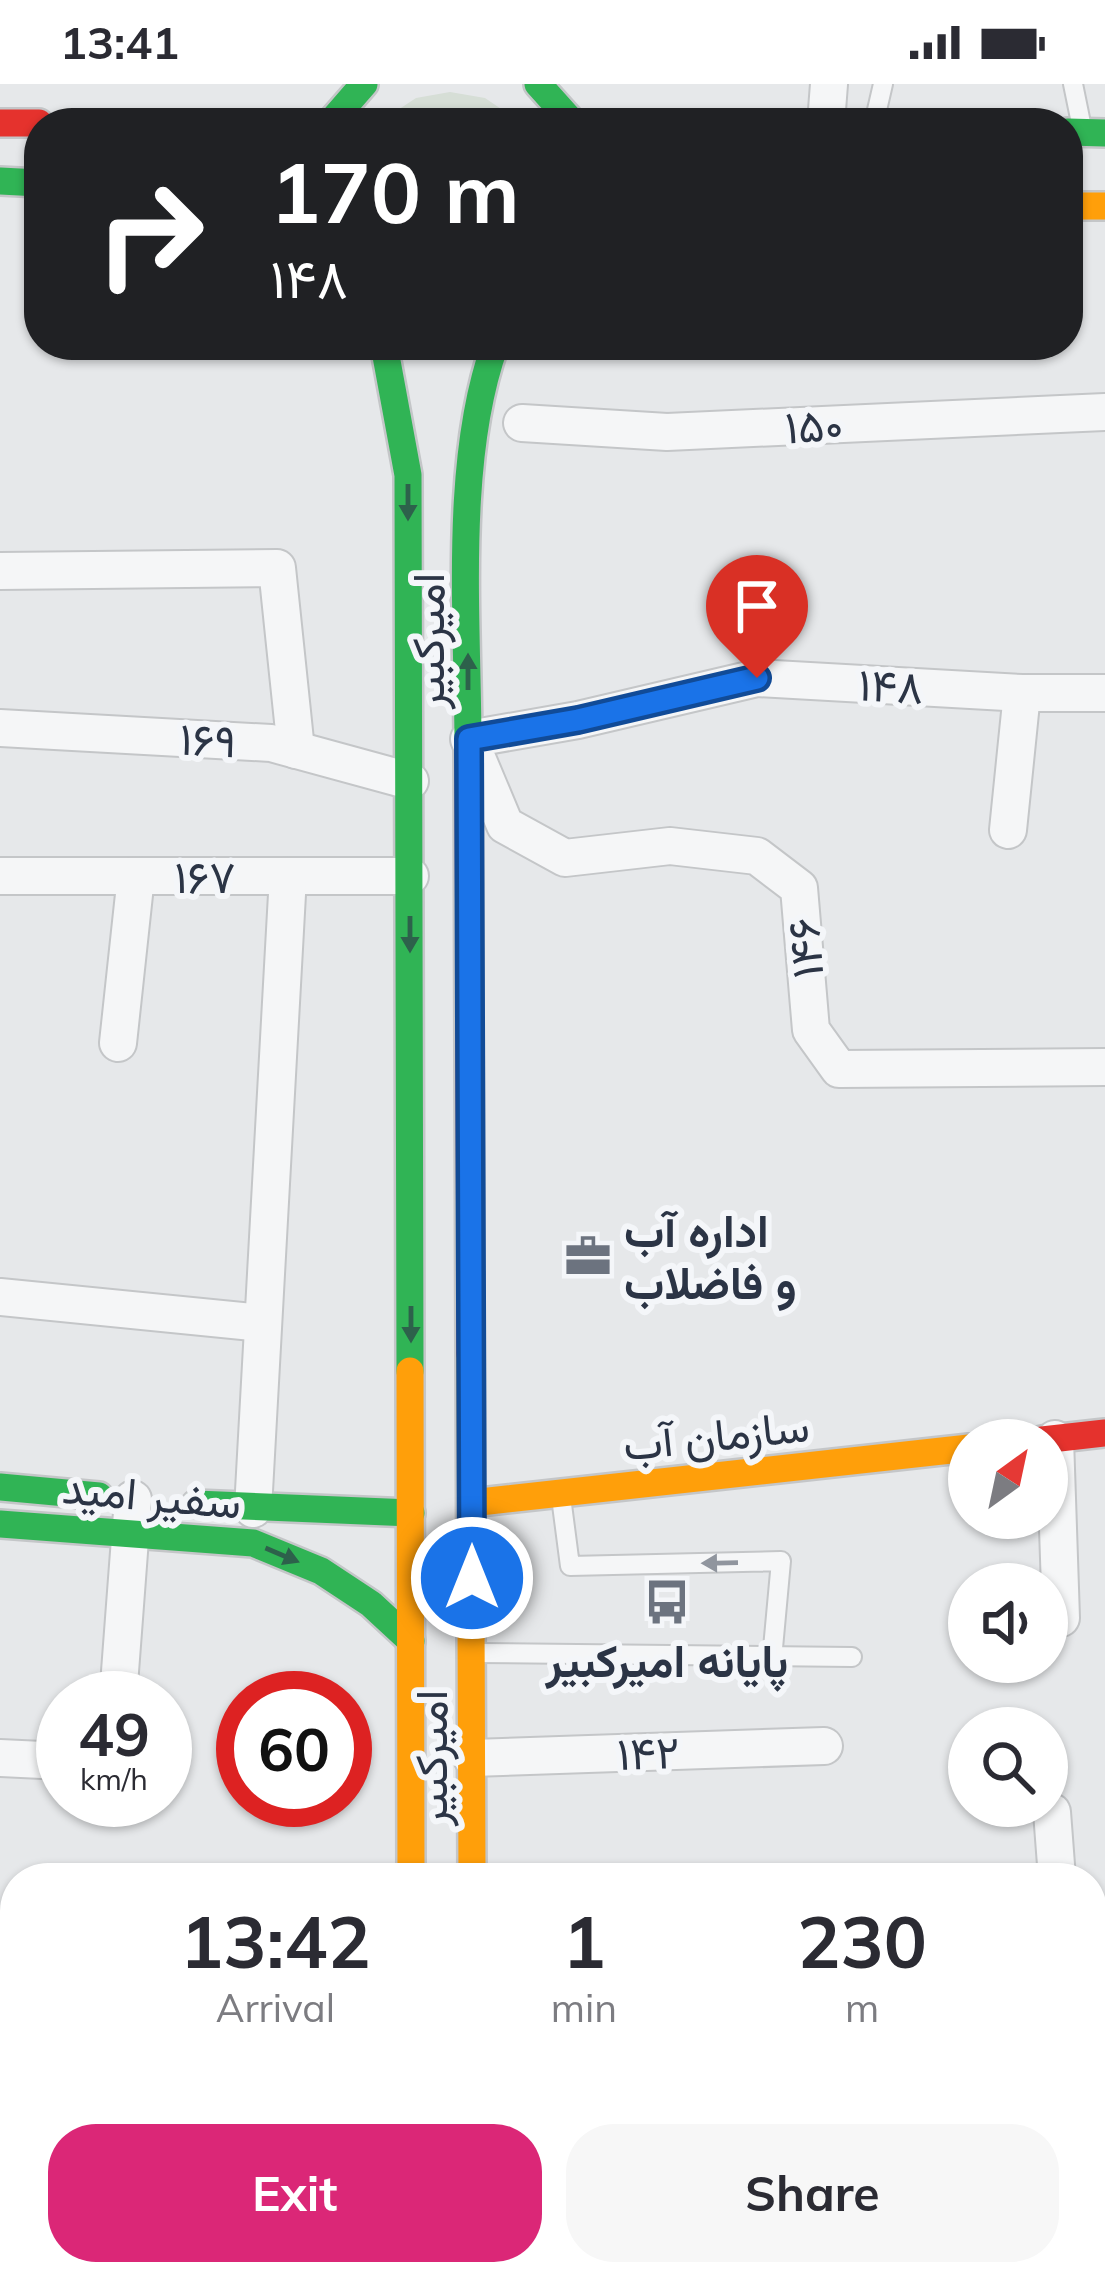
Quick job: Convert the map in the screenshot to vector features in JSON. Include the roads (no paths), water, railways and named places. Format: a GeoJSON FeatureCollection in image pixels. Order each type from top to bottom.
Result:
{"type":"FeatureCollection","features":[{"type":"Feature","properties":{"kind":"main road"},"geometry":{"type":"LineString","coordinates":[[343,108],[364,84]]}},
{"type":"Feature","properties":{"kind":"main road"},"geometry":{"type":"LineString","coordinates":[[538,84],[559,108]]}},
{"type":"Feature","properties":{"kind":"main road","name":"امیرکبیر"},"geometry":{"type":"LineString","coordinates":[[394,360],[436,423],[469,739],[472,1863]]}},
{"type":"Feature","properties":{"kind":"main road","name":"امیرکبیر"},"geometry":{"type":"LineString","coordinates":[[411,1863],[408,475],[436,423],[482,377],[489,360]]}},
{"type":"Feature","properties":{"kind":"main road"},"geometry":{"type":"LineString","coordinates":[[1068,1437],[1105,1433]]}},
{"type":"Feature","properties":{"kind":"main road","name":"سازمان آب"},"geometry":{"type":"LineString","coordinates":[[471,1503],[948,1450]]}},
{"type":"Feature","properties":{"kind":"main road","name":"سفیر امید"},"geometry":{"type":"LineString","coordinates":[[0,1487],[253,1543],[321,1571],[371,1604],[411,1641]]}},
{"type":"Feature","properties":{"kind":"main road","name":"سفیر امید"},"geometry":{"type":"LineString","coordinates":[[0,1524],[253,1509],[411,1513]]}},
{"type":"Feature","properties":{"kind":"street","name":"۱۵۰"},"geometry":{"type":"LineString","coordinates":[[523,423],[667,432],[1105,412]]}},
{"type":"Feature","properties":{"kind":"street"},"geometry":{"type":"LineString","coordinates":[[0,571],[277,568],[296,750]]}},
{"type":"Feature","properties":{"kind":"street","name":"۱۴۸"},"geometry":{"type":"LineString","coordinates":[[469,739],[578,720],[757,678],[1105,693]]}},
{"type":"Feature","properties":{"kind":"street"},"geometry":{"type":"LineString","coordinates":[[1008,830],[1022,693]]}},
{"type":"Feature","properties":{"kind":"street","name":"۱۶۹"},"geometry":{"type":"LineString","coordinates":[[0,728],[271,743],[410,781]]}},
{"type":"Feature","properties":{"kind":"street","name":"۱۴۶"},"geometry":{"type":"LineString","coordinates":[[469,739],[505,825],[565,858],[670,845],[757,856],[799,888],[811,1030],[839,1069],[1105,1067]]}},
{"type":"Feature","properties":{"kind":"street","name":"۱۶۷"},"geometry":{"type":"LineString","coordinates":[[0,876],[410,876]]}},
{"type":"Feature","properties":{"kind":"street"},"geometry":{"type":"LineString","coordinates":[[118,1043],[136,876]]}},
{"type":"Feature","properties":{"kind":"street"},"geometry":{"type":"LineString","coordinates":[[253,1509],[288,876]]}},
{"type":"Feature","properties":{"kind":"street"},"geometry":{"type":"LineString","coordinates":[[0,1297],[263,1323]]}},
{"type":"Feature","properties":{"kind":"street"},"geometry":{"type":"LineString","coordinates":[[120,1671],[132,1515]]}},
{"type":"Feature","properties":{"kind":"street","name":"۱۴۲"},"geometry":{"type":"LineString","coordinates":[[472,1758],[824,1746]]}},
{"type":"Feature","properties":{"kind":"street"},"geometry":{"type":"LineString","coordinates":[[0,1758],[36,1760]]}},
{"type":"Feature","properties":{"kind":"street"},"geometry":{"type":"LineString","coordinates":[[1053,1827],[1056,1863]]}},
{"type":"Feature","properties":{"kind":"lane"},"geometry":{"type":"LineString","coordinates":[[561,1493],[570,1566],[782,1561],[772,1659]]}},
{"type":"Feature","properties":{"kind":"lane"},"geometry":{"type":"LineString","coordinates":[[472,1653],[852,1658]]}},
{"type":"Feature","properties":{"kind":"place","name":"اداره آب و فاضلاب"},"geometry":{"type":"Point","coordinates":[588,1256]}},
{"type":"Feature","properties":{"kind":"place","name":"پایانه امیرکبیر"},"geometry":{"type":"Point","coordinates":[667,1602]}}]}
